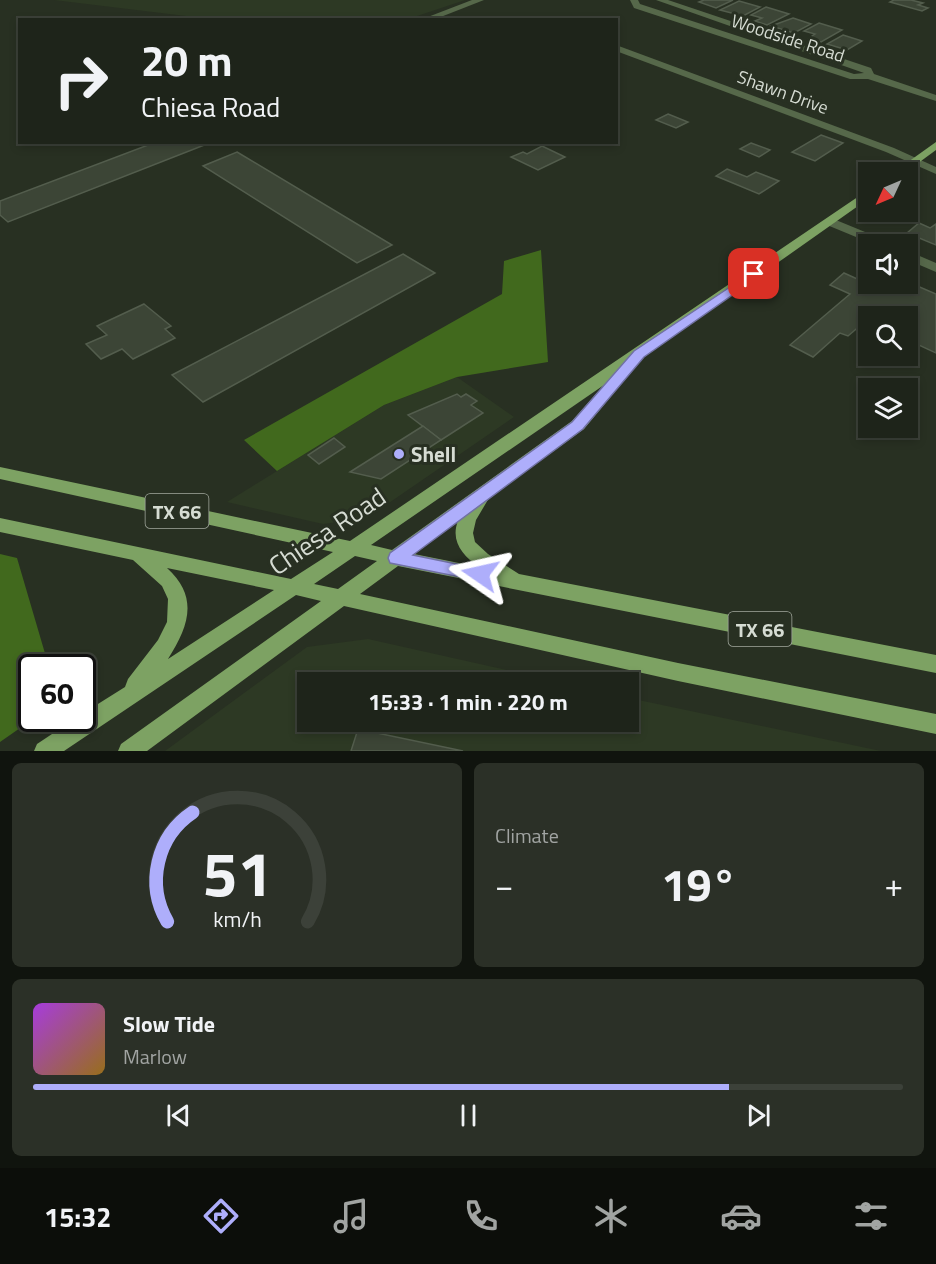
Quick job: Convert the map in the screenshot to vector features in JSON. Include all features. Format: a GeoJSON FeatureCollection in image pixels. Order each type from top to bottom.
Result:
{"type":"FeatureCollection","features":[{"type":"Feature","properties":{"kind":"main road"},"geometry":{"type":"LineString","coordinates":[[914,161],[936,145]]}},
{"type":"Feature","properties":{"kind":"main road","name":"Chiesa Road"},"geometry":{"type":"LineString","coordinates":[[46,751],[353,548],[639,354],[858,202]]}},
{"type":"Feature","properties":{"kind":"main road","name":"Chiesa Road"},"geometry":{"type":"LineString","coordinates":[[129,751],[578,425],[639,354]]}},
{"type":"Feature","properties":{"kind":"main road","name":"TX 66"},"geometry":{"type":"LineString","coordinates":[[0,473],[396,558],[936,664]]}},
{"type":"Feature","properties":{"kind":"main road"},"geometry":{"type":"LineString","coordinates":[[484,494],[466,526],[464,533],[466,542],[477,556],[522,583]]}},
{"type":"Feature","properties":{"kind":"main road","name":"TX 66"},"geometry":{"type":"LineString","coordinates":[[0,525],[678,672],[936,723]]}},
{"type":"Feature","properties":{"kind":"main road"},"geometry":{"type":"LineString","coordinates":[[127,697],[165,649],[175,624],[178,599],[164,575],[137,554]]}},
{"type":"Feature","properties":{"kind":"street"},"geometry":{"type":"LineString","coordinates":[[430,18],[480,0]]}},
{"type":"Feature","properties":{"kind":"street","name":"Woodside Road"},"geometry":{"type":"LineString","coordinates":[[633,0],[637,6],[854,77],[869,76],[936,99]]}},
{"type":"Feature","properties":{"kind":"street","name":"Woodside Road"},"geometry":{"type":"LineString","coordinates":[[660,0],[868,70],[869,76]]}},
{"type":"Feature","properties":{"kind":"street","name":"Shawn Drive"},"geometry":{"type":"LineString","coordinates":[[618,49],[890,150],[936,171]]}},
{"type":"Feature","properties":{"kind":"street"},"geometry":{"type":"LineString","coordinates":[[831,222],[859,234]]}},
{"type":"Feature","properties":{"kind":"street"},"geometry":{"type":"LineString","coordinates":[[918,260],[936,268]]}},
{"type":"Feature","properties":{"kind":"shaded area"},"geometry":{"type":"Polygon","coordinates":[[[54,0],[465,0],[411,18],[202,18],[54,0]]]}},
{"type":"Feature","properties":{"kind":"shaded area"},"geometry":{"type":"Polygon","coordinates":[[[457,377],[514,417],[367,518],[323,524],[227,502],[384,405],[457,377]]]}},
{"type":"Feature","properties":{"kind":"shaded area"},"geometry":{"type":"Polygon","coordinates":[[[368,639],[515,672],[297,672],[297,732],[639,732],[639,700],[881,751],[165,751],[307,647],[368,639]]]}},
{"type":"Feature","properties":{"kind":"green space"},"geometry":{"type":"Polygon","coordinates":[[[541,250],[548,362],[457,377],[384,405],[277,471],[244,440],[502,294],[504,261],[541,250]]]}},
{"type":"Feature","properties":{"kind":"green space"},"geometry":{"type":"Polygon","coordinates":[[[0,554],[17,558],[45,654],[18,654],[18,729],[0,742],[0,554]]]}},
{"type":"Feature","properties":{"kind":"building"},"geometry":{"type":"Polygon","coordinates":[[[733,0],[716,8],[699,2],[733,0]]]}},
{"type":"Feature","properties":{"kind":"building"},"geometry":{"type":"Polygon","coordinates":[[[911,0],[923,3],[918,5],[928,8],[922,11],[890,2],[911,0]]]}},
{"type":"Feature","properties":{"kind":"building"},"geometry":{"type":"Polygon","coordinates":[[[739,1],[760,7],[743,16],[720,10],[739,1]]]}},
{"type":"Feature","properties":{"kind":"building"},"geometry":{"type":"Polygon","coordinates":[[[766,7],[789,14],[767,25],[755,21],[762,18],[751,15],[766,7]]]}},
{"type":"Feature","properties":{"kind":"building"},"geometry":{"type":"Polygon","coordinates":[[[793,18],[811,24],[794,33],[771,26],[793,18]]]}},
{"type":"Feature","properties":{"kind":"building"},"geometry":{"type":"Polygon","coordinates":[[[819,23],[842,30],[821,42],[809,38],[815,34],[804,31],[819,23]]]}},
{"type":"Feature","properties":{"kind":"building"},"geometry":{"type":"Polygon","coordinates":[[[843,35],[862,41],[847,50],[827,44],[843,35]]]}},
{"type":"Feature","properties":{"kind":"building"},"geometry":{"type":"Polygon","coordinates":[[[668,114],[688,122],[676,128],[656,120],[668,114]]]}},
{"type":"Feature","properties":{"kind":"building"},"geometry":{"type":"Polygon","coordinates":[[[821,135],[843,143],[815,161],[792,152],[821,135]]]}},
{"type":"Feature","properties":{"kind":"building"},"geometry":{"type":"Polygon","coordinates":[[[751,143],[770,150],[759,157],[740,149],[751,143]]]}},
{"type":"Feature","properties":{"kind":"building"},"geometry":{"type":"Polygon","coordinates":[[[151,144],[207,144],[8,222],[0,215],[0,201],[151,144]]]}},
{"type":"Feature","properties":{"kind":"building"},"geometry":{"type":"Polygon","coordinates":[[[542,146],[565,157],[538,170],[511,157],[523,152],[527,154],[542,146]]]}},
{"type":"Feature","properties":{"kind":"building"},"geometry":{"type":"Polygon","coordinates":[[[237,152],[392,245],[357,263],[203,166],[237,152]]]}},
{"type":"Feature","properties":{"kind":"building"},"geometry":{"type":"Polygon","coordinates":[[[727,169],[747,177],[756,172],[779,181],[759,194],[716,176],[727,169]]]}},
{"type":"Feature","properties":{"kind":"building"},"geometry":{"type":"Polygon","coordinates":[[[919,223],[930,228],[936,224],[936,245],[918,238],[918,234],[907,233],[919,223]]]}},
{"type":"Feature","properties":{"kind":"building"},"geometry":{"type":"Polygon","coordinates":[[[403,254],[435,273],[203,402],[172,375],[403,254]]]}},
{"type":"Feature","properties":{"kind":"building"},"geometry":{"type":"Polygon","coordinates":[[[844,273],[858,279],[858,294],[918,294],[918,286],[936,294],[936,353],[918,345],[918,306],[858,306],[858,328],[848,336],[840,333],[813,357],[790,345],[850,294],[830,285],[844,273]]]}},
{"type":"Feature","properties":{"kind":"building"},"geometry":{"type":"Polygon","coordinates":[[[144,304],[171,326],[165,329],[175,338],[133,359],[122,349],[101,359],[86,344],[107,335],[97,326],[144,304]]]}},
{"type":"Feature","properties":{"kind":"building"},"geometry":{"type":"Polygon","coordinates":[[[457,394],[461,397],[466,394],[477,401],[471,405],[483,413],[441,440],[408,415],[457,394]]]}},
{"type":"Feature","properties":{"kind":"building","name":"Shell"},"geometry":{"type":"Polygon","coordinates":[[[423,426],[441,440],[381,479],[350,472],[423,426]]]}},
{"type":"Feature","properties":{"kind":"building"},"geometry":{"type":"Polygon","coordinates":[[[334,438],[345,447],[319,464],[308,455],[334,438]]]}},
{"type":"Feature","properties":{"kind":"building"},"geometry":{"type":"Polygon","coordinates":[[[357,732],[372,732],[463,751],[351,751],[357,732]]]}},
{"type":"Feature","properties":{"kind":"place","name":"Shell"},"geometry":{"type":"Point","coordinates":[399,454]}},
{"type":"Feature","properties":{"kind":"route"},"geometry":{"type":"LineString","coordinates":[[480,574],[396,558],[578,425],[639,354],[754,274]]}}]}
